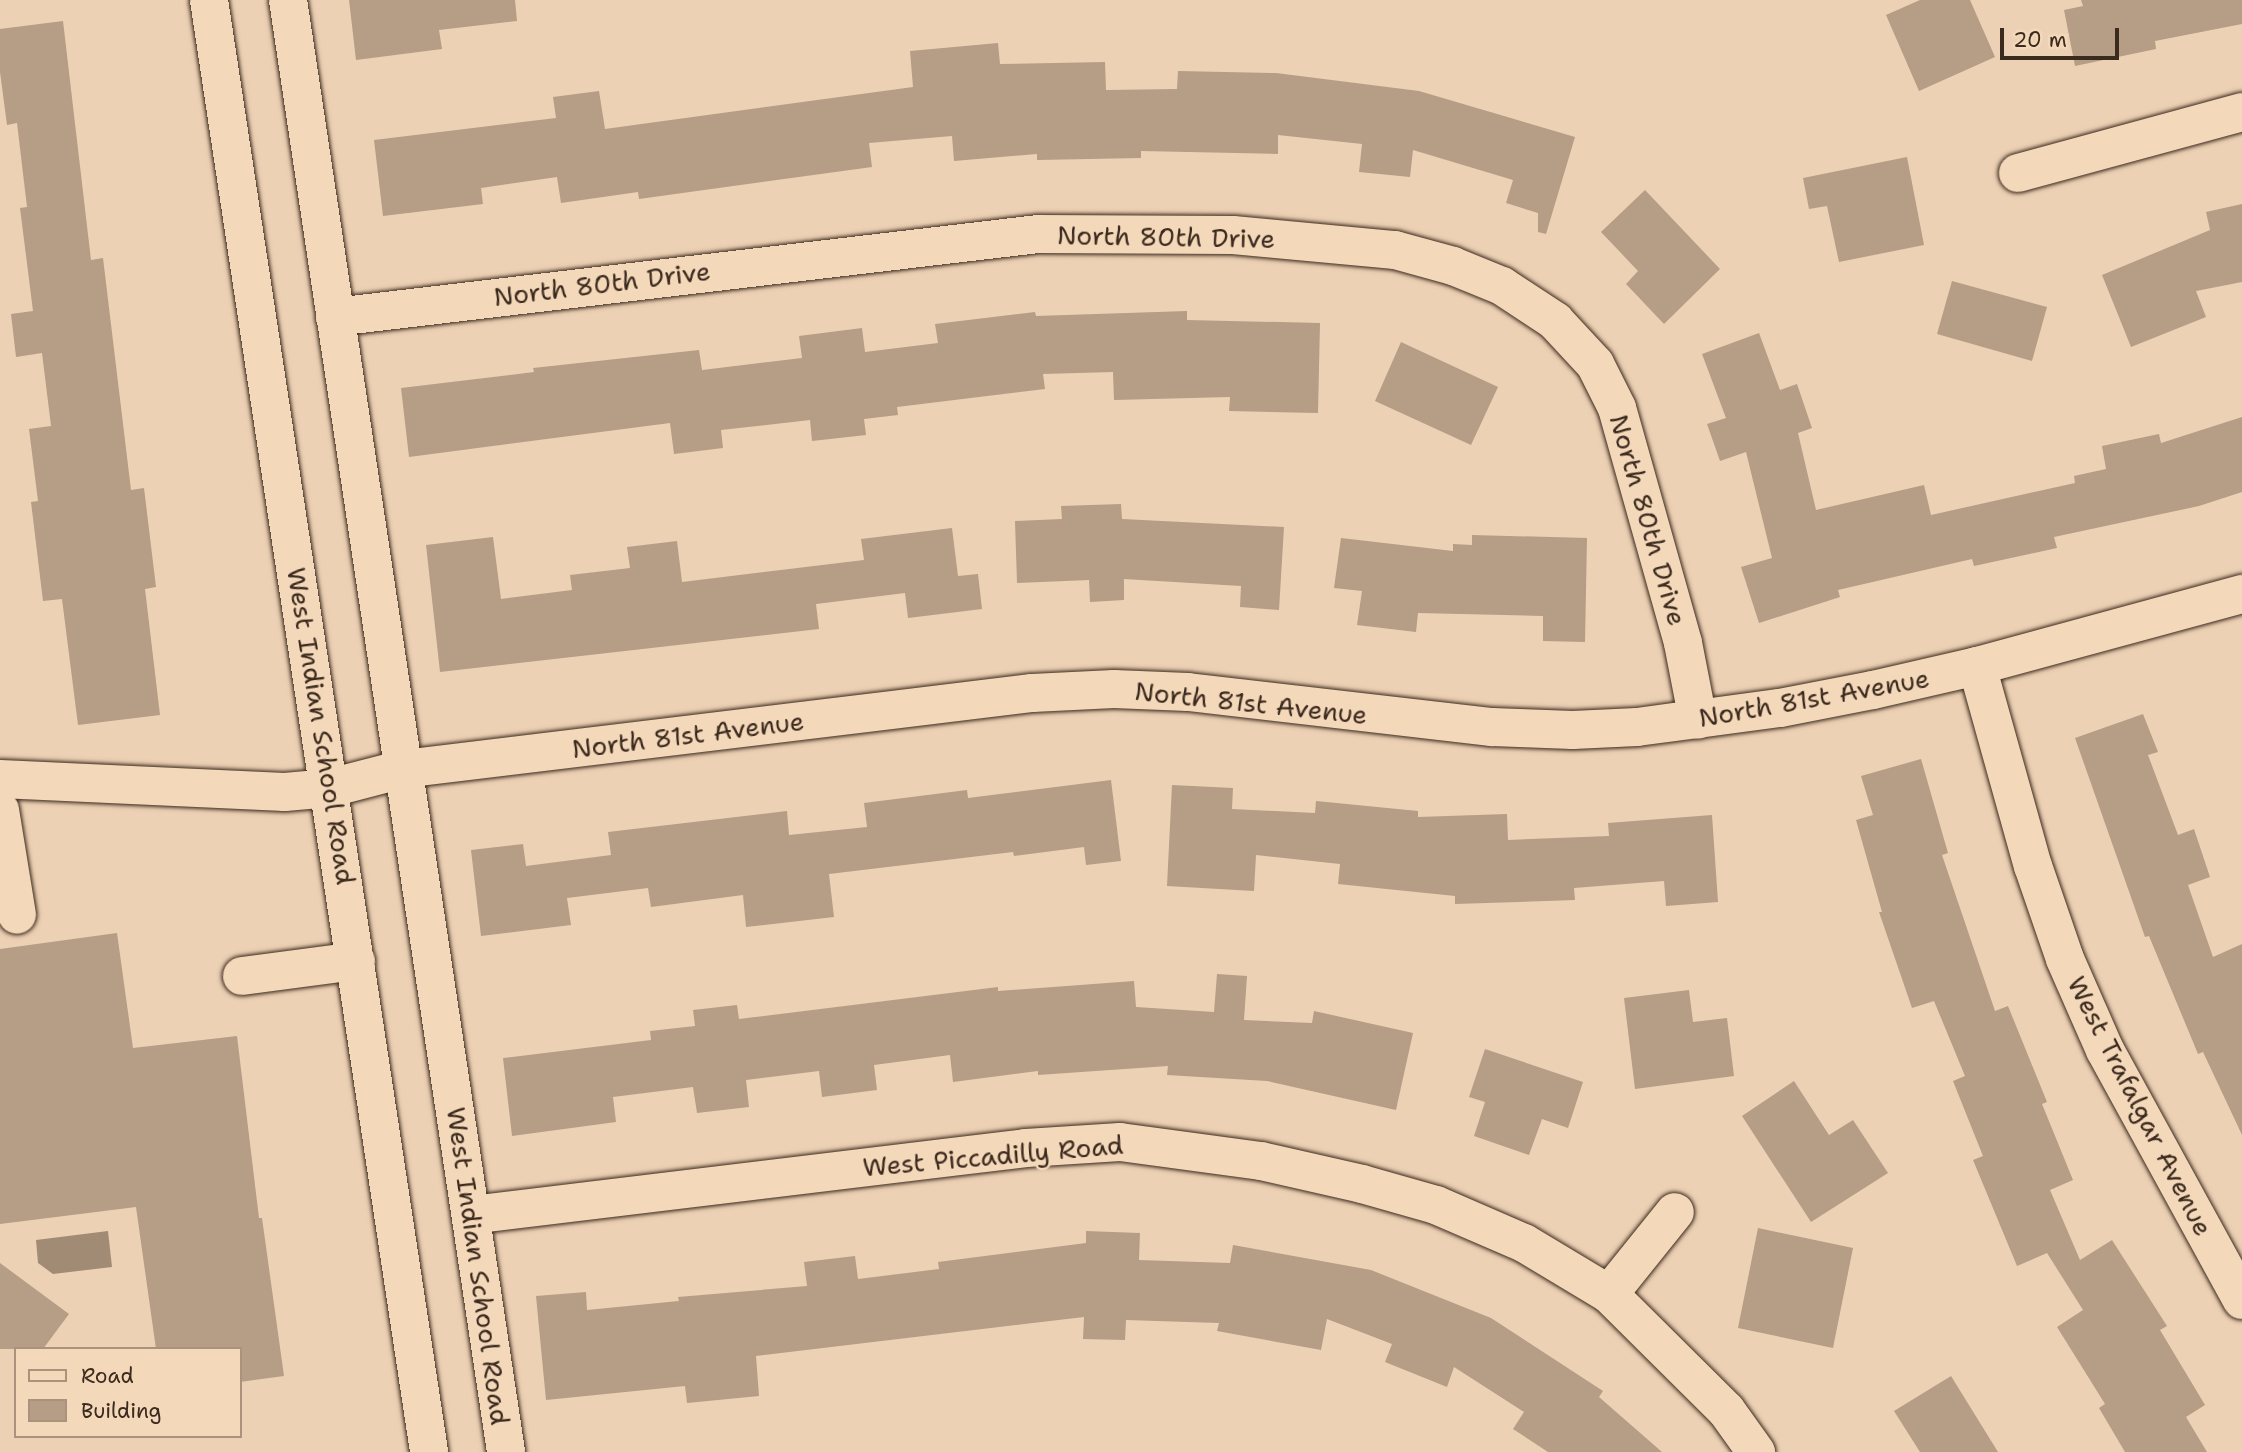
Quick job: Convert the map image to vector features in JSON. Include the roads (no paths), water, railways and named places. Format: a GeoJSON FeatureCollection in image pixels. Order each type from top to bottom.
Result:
{"type":"FeatureCollection","features":[{"type":"Feature","properties":{"kind":"street","name":"West Indian School Road"},"geometry":{"type":"LineString","coordinates":[[209,0],[429,1452]]}},
{"type":"Feature","properties":{"kind":"street","name":"West Indian School Road"},"geometry":{"type":"LineString","coordinates":[[288,0],[506,1452]]}},
{"type":"Feature","properties":{"kind":"street"},"geometry":{"type":"LineString","coordinates":[[2018,173],[2242,112]]}},
{"type":"Feature","properties":{"kind":"street","name":"North 80th Drive"},"geometry":{"type":"LineString","coordinates":[[335,317],[968,240],[1038,234],[1233,235],[1395,250],[1453,266],[1502,286],[1555,321],[1595,364],[1617,408],[1683,643],[1698,720]]}},
{"type":"Feature","properties":{"kind":"street","name":"North 81st Avenue"},"geometry":{"type":"LineString","coordinates":[[0,779],[285,792],[330,788],[403,769],[1006,696],[1114,689],[1188,692],[1492,727],[1573,730],[1698,720],[1807,703],[1977,666],[2242,594]]}},
{"type":"Feature","properties":{"kind":"street","name":"West Trafalgar Avenue"},"geometry":{"type":"LineString","coordinates":[[1977,666],[2033,866],[2065,959],[2105,1050],[2242,1300]]}},
{"type":"Feature","properties":{"kind":"street"},"geometry":{"type":"LineString","coordinates":[[0,810],[17,915]]}},
{"type":"Feature","properties":{"kind":"street"},"geometry":{"type":"LineString","coordinates":[[242,976],[356,961]]}},
{"type":"Feature","properties":{"kind":"street","name":"West Piccadilly Road"},"geometry":{"type":"LineString","coordinates":[[471,1216],[1026,1148],[1120,1142],[1261,1161],[1362,1184],[1437,1205],[1524,1243],[1609,1294],[1726,1410],[1756,1452]]}},
{"type":"Feature","properties":{"kind":"street"},"geometry":{"type":"LineString","coordinates":[[1609,1294],[1675,1212]]}}]}
